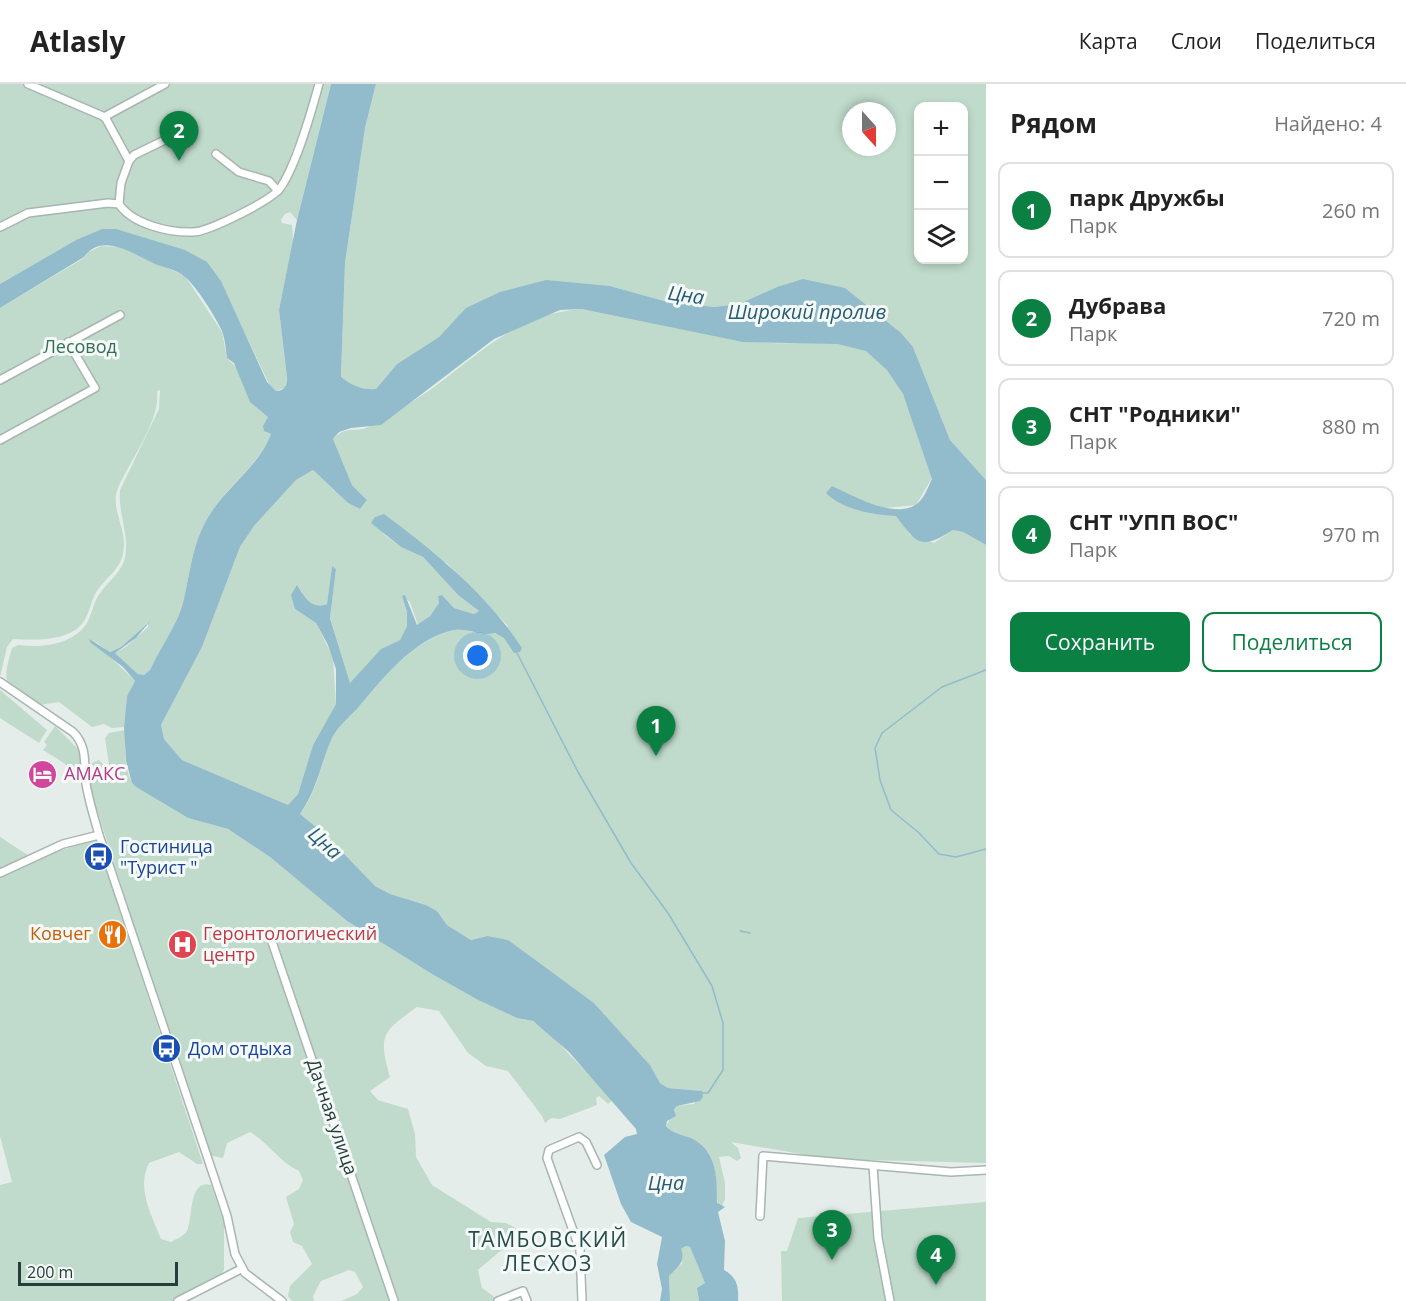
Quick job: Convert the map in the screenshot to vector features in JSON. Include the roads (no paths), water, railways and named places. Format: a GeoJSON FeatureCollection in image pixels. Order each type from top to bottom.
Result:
{"type":"FeatureCollection","features":[{"type":"Feature","properties":{"kind":"street"},"geometry":{"type":"LineString","coordinates":[[28,84],[104,117],[129,161]]}},
{"type":"Feature","properties":{"kind":"street"},"geometry":{"type":"LineString","coordinates":[[104,117],[165,84]]}},
{"type":"Feature","properties":{"kind":"street"},"geometry":{"type":"LineString","coordinates":[[187,137],[175,135],[134,155],[129,161],[121,183],[119,204],[125,213],[139,221],[193,232],[213,226],[258,206],[278,191],[292,164],[319,84]]}},
{"type":"Feature","properties":{"kind":"street"},"geometry":{"type":"LineString","coordinates":[[216,154],[239,172],[268,181],[278,191]]}},
{"type":"Feature","properties":{"kind":"street"},"geometry":{"type":"LineString","coordinates":[[0,227],[28,213],[119,204]]}},
{"type":"Feature","properties":{"kind":"street"},"geometry":{"type":"LineString","coordinates":[[0,380],[120,315]]}},
{"type":"Feature","properties":{"kind":"street"},"geometry":{"type":"LineString","coordinates":[[0,440],[95,388],[68,342]]}},
{"type":"Feature","properties":{"kind":"street"},"geometry":{"type":"LineString","coordinates":[[0,682],[79,739],[86,756],[87,789],[99,835],[227,1216],[234,1254],[241,1269],[282,1301]]}},
{"type":"Feature","properties":{"kind":"street"},"geometry":{"type":"LineString","coordinates":[[0,873],[63,844],[99,835]]}},
{"type":"Feature","properties":{"kind":"street","name":"Дачная улица"},"geometry":{"type":"LineString","coordinates":[[269,933],[394,1301]]}},
{"type":"Feature","properties":{"kind":"street"},"geometry":{"type":"LineString","coordinates":[[582,1301],[580,1250],[547,1158],[549,1150],[579,1137],[586,1142],[597,1165]]}},
{"type":"Feature","properties":{"kind":"street"},"geometry":{"type":"LineString","coordinates":[[760,1216],[763,1156],[951,1172],[986,1170]]}},
{"type":"Feature","properties":{"kind":"street"},"geometry":{"type":"LineString","coordinates":[[873,1166],[878,1238],[890,1301]]}},
{"type":"Feature","properties":{"kind":"street"},"geometry":{"type":"LineString","coordinates":[[178,1301],[241,1269]]}},
{"type":"Feature","properties":{"kind":"street"},"geometry":{"type":"LineString","coordinates":[[498,1301],[523,1292],[527,1301]]}},
{"type":"Feature","properties":{"kind":"water","name":"Цна"},"geometry":{"type":"Polygon","coordinates":[[[331,84],[376,84],[365,128],[345,263],[341,377],[349,383],[362,388],[376,389],[397,364],[439,337],[466,308],[500,292],[546,280],[610,286],[664,301],[714,307],[739,304],[777,287],[803,279],[845,288],[901,333],[913,347],[950,440],[986,480],[986,545],[963,532],[953,530],[934,540],[921,541],[909,533],[896,516],[869,513],[850,507],[841,504],[826,493],[832,486],[875,505],[887,508],[909,508],[920,501],[932,479],[903,394],[887,370],[866,351],[838,344],[743,342],[582,309],[560,310],[494,339],[381,425],[351,428],[339,432],[333,439],[352,485],[367,500],[360,509],[348,503],[313,470],[296,480],[254,526],[240,547],[202,647],[161,725],[164,739],[182,760],[288,805],[298,794],[313,745],[336,704],[336,669],[328,645],[316,623],[295,609],[291,595],[297,585],[313,604],[327,604],[332,566],[336,569],[330,618],[350,683],[381,649],[400,640],[407,626],[407,612],[402,596],[405,595],[417,625],[430,616],[439,603],[438,596],[442,595],[454,608],[474,614],[479,611],[458,595],[423,557],[401,547],[371,523],[375,517],[384,514],[459,575],[508,628],[522,648],[520,652],[514,653],[504,638],[495,633],[484,634],[462,630],[450,631],[422,644],[398,663],[334,734],[311,795],[300,814],[326,835],[375,886],[390,894],[426,905],[437,911],[447,925],[471,940],[487,936],[508,940],[594,1003],[650,1065],[660,1083],[668,1088],[702,1091],[703,1097],[700,1101],[677,1106],[674,1110],[676,1116],[667,1121],[666,1126],[700,1143],[711,1157],[716,1174],[717,1203],[725,1207],[718,1212],[725,1241],[724,1270],[732,1276],[736,1283],[738,1301],[699,1301],[697,1288],[705,1283],[690,1247],[686,1246],[681,1249],[680,1264],[669,1276],[670,1301],[660,1301],[662,1289],[657,1264],[662,1237],[631,1222],[621,1204],[604,1155],[625,1137],[637,1134],[636,1129],[569,1052],[533,1021],[517,1018],[478,1000],[432,974],[347,921],[270,857],[228,829],[188,818],[132,783],[126,761],[124,727],[127,696],[135,681],[123,667],[91,643],[89,639],[110,652],[121,647],[151,620],[136,638],[115,653],[138,674],[144,675],[150,670],[173,628],[183,603],[195,549],[202,529],[222,497],[266,446],[271,434],[264,431],[263,426],[268,417],[250,402],[234,363],[227,358],[222,331],[200,295],[178,272],[109,245],[91,249],[84,257],[0,308],[0,284],[76,240],[102,229],[116,229],[185,250],[207,262],[221,281],[267,382],[276,391],[282,390],[286,385],[287,377],[279,310],[297,220],[331,84]]]}},
{"type":"Feature","properties":{"kind":"waterway"},"geometry":{"type":"LineString","coordinates":[[516,651],[578,772],[631,863],[668,913],[712,986],[723,1023],[723,1070],[708,1093],[702,1093]]}},
{"type":"Feature","properties":{"kind":"waterway"},"geometry":{"type":"LineString","coordinates":[[986,670],[942,687],[882,733],[875,748],[880,780],[891,810],[918,832],[939,854],[956,857],[986,849]]}},
{"type":"Feature","properties":{"kind":"waterway"},"geometry":{"type":"LineString","coordinates":[[740,931],[750,933]]}},
{"type":"Feature","properties":{"kind":"place","name":"Дубрава"},"geometry":{"type":"Point","coordinates":[179,161]}},
{"type":"Feature","properties":{"kind":"place","name":"парк Дружбы"},"geometry":{"type":"Point","coordinates":[656,756]}},
{"type":"Feature","properties":{"kind":"place","name":"АМАКС"},"geometry":{"type":"Point","coordinates":[43,774]}},
{"type":"Feature","properties":{"kind":"place","name":"Гостиница \"Турист \""},"geometry":{"type":"Point","coordinates":[99,857]}},
{"type":"Feature","properties":{"kind":"place","name":"Ковчег"},"geometry":{"type":"Point","coordinates":[112,934]}},
{"type":"Feature","properties":{"kind":"place","name":"Геронтологический центр"},"geometry":{"type":"Point","coordinates":[182,944]}},
{"type":"Feature","properties":{"kind":"place","name":"Дом отдыха"},"geometry":{"type":"Point","coordinates":[167,1049]}},
{"type":"Feature","properties":{"kind":"place","name":"СНТ \"Родники\""},"geometry":{"type":"Point","coordinates":[832,1260]}},
{"type":"Feature","properties":{"kind":"place","name":"СНТ \"УПП ВОС\""},"geometry":{"type":"Point","coordinates":[936,1285]}},
{"type":"Feature","properties":{"kind":"district","name":"ТАМБОВСКИЙ ЛЕСХОЗ"},"geometry":{"type":"Point","coordinates":[548,1252]}},
{"type":"Feature","properties":{"kind":"water label","name":"Широкий пролив"},"geometry":{"type":"Point","coordinates":[807,312]}},
{"type":"Feature","properties":{"kind":"park label","name":"Лесовод"},"geometry":{"type":"Point","coordinates":[80,347]}}]}
